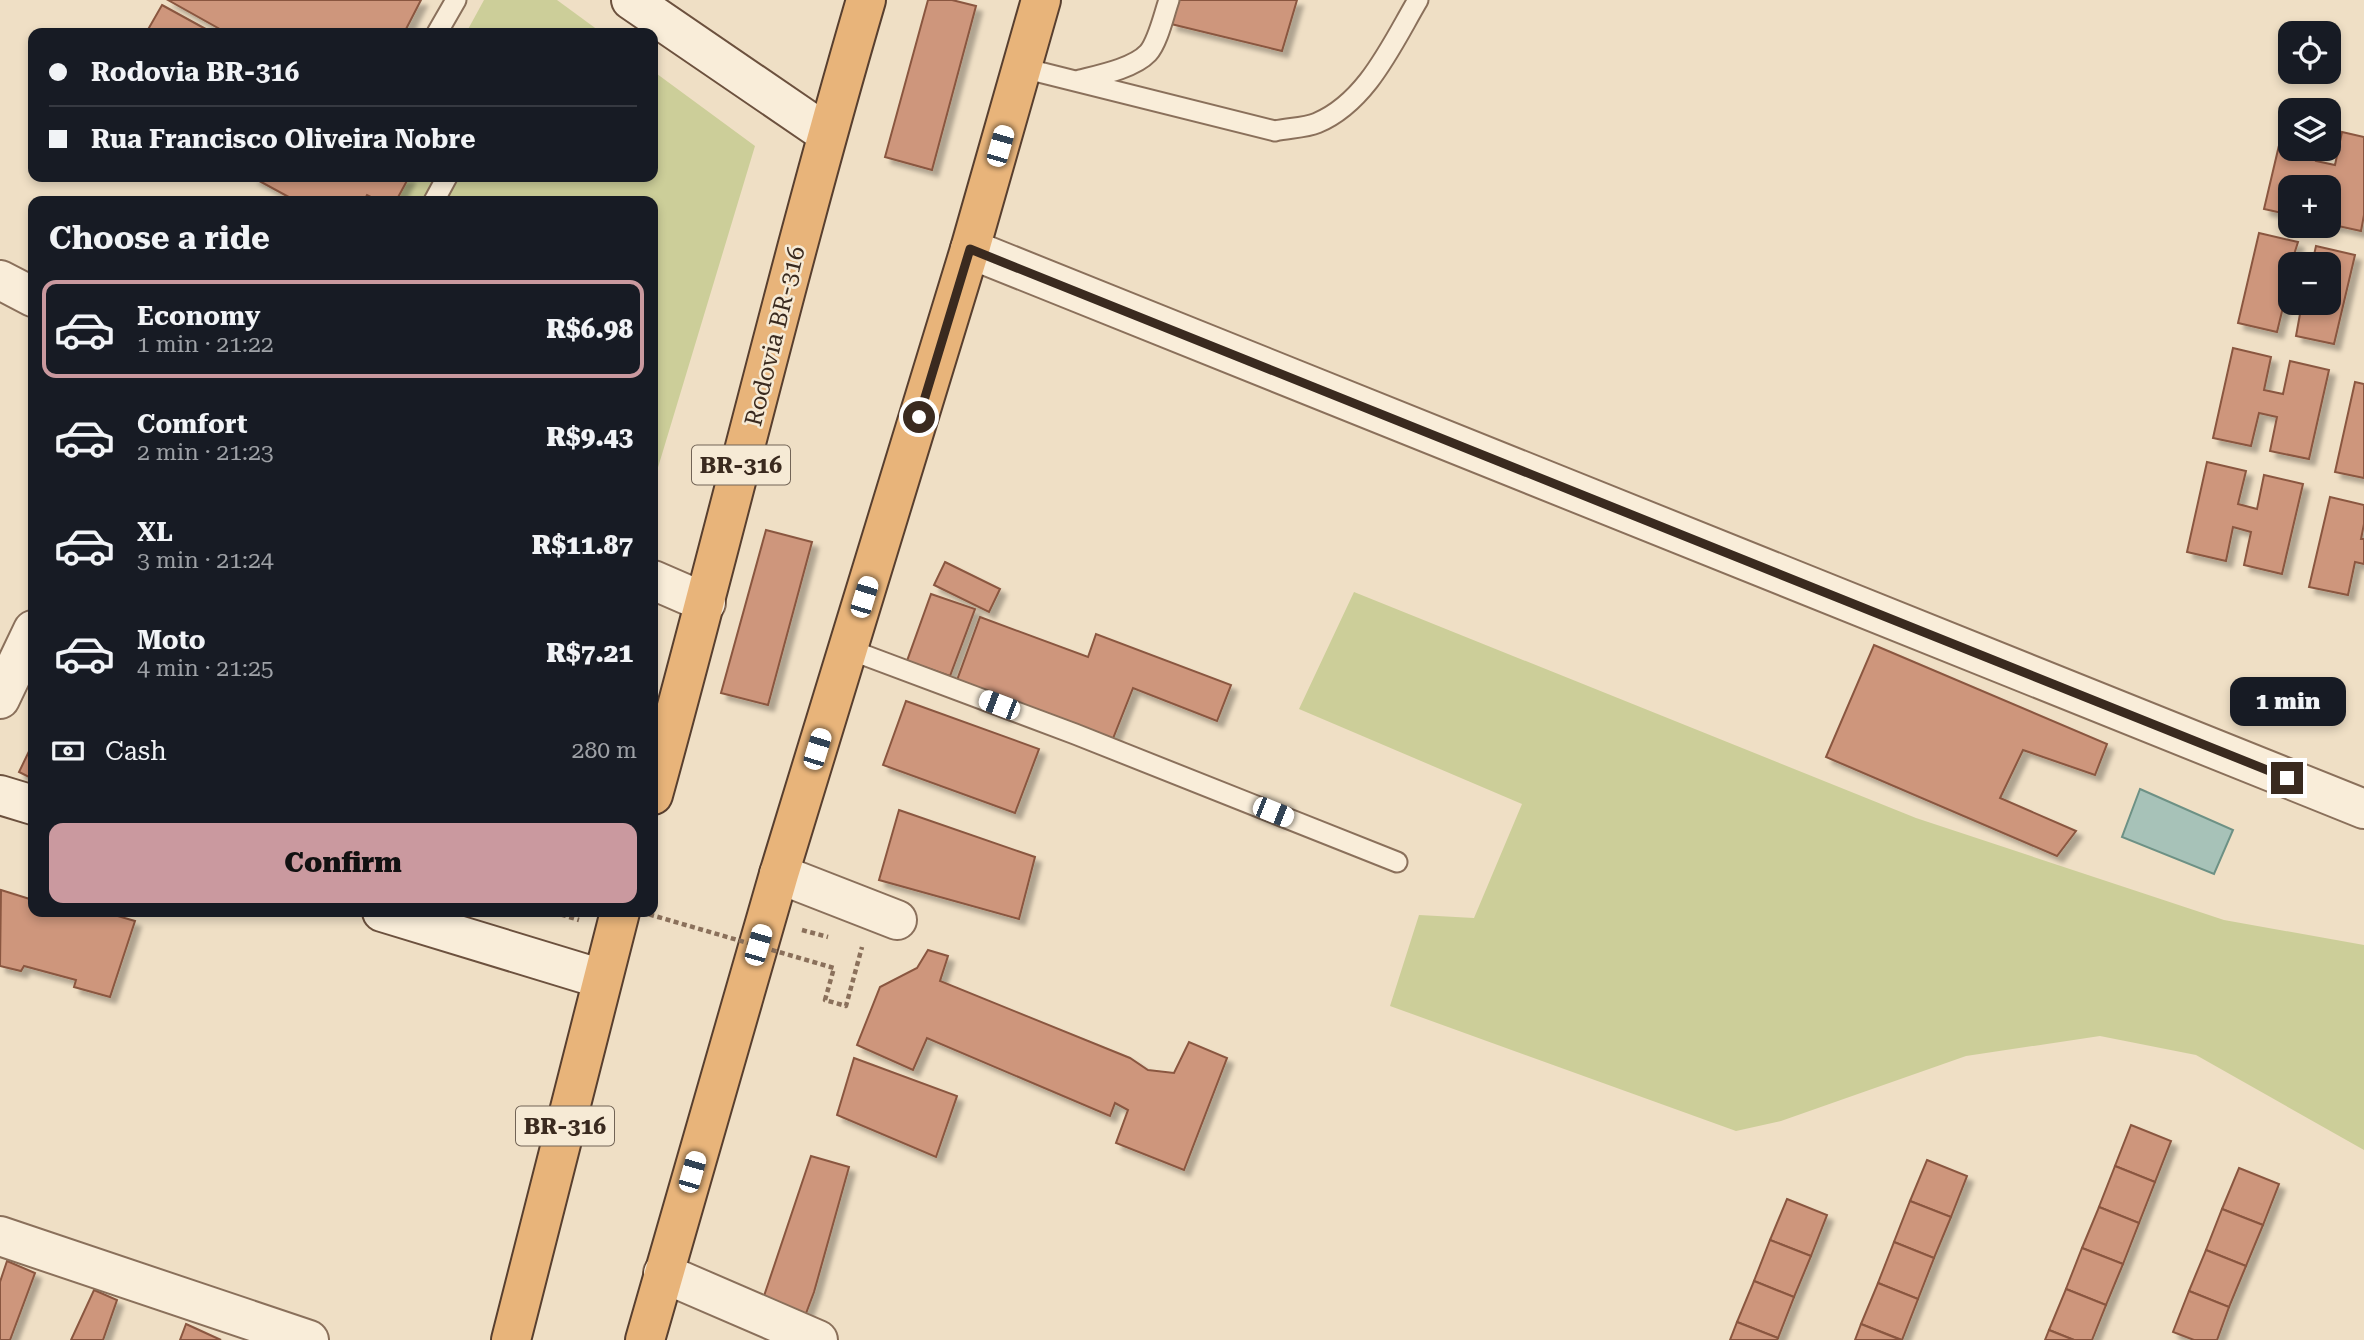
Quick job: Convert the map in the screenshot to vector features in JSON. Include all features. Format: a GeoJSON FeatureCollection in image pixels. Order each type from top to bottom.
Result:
{"type":"FeatureCollection","features":[{"type":"Feature","properties":{"kind":"highway","name":"Rodovia BR-316"},"geometry":{"type":"LineString","coordinates":[[658,776],[706,603],[827,134],[866,0]]}},
{"type":"Feature","properties":{"kind":"highway"},"geometry":{"type":"LineString","coordinates":[[645,1340],[765,920],[970,249],[1041,0]]}},
{"type":"Feature","properties":{"kind":"highway","name":"BR-316"},"geometry":{"type":"LineString","coordinates":[[511,1340],[619,917]]}},
{"type":"Feature","properties":{"kind":"street"},"geometry":{"type":"LineString","coordinates":[[631,0],[827,134]]}},
{"type":"Feature","properties":{"kind":"street"},"geometry":{"type":"LineString","coordinates":[[970,249],[2364,809]]}},
{"type":"Feature","properties":{"kind":"street"},"geometry":{"type":"LineString","coordinates":[[0,280],[28,294]]}},
{"type":"Feature","properties":{"kind":"street"},"geometry":{"type":"LineString","coordinates":[[658,582],[706,603]]}},
{"type":"Feature","properties":{"kind":"street"},"geometry":{"type":"LineString","coordinates":[[0,699],[28,640]]}},
{"type":"Feature","properties":{"kind":"street"},"geometry":{"type":"LineString","coordinates":[[0,795],[28,803]]}},
{"type":"Feature","properties":{"kind":"street"},"geometry":{"type":"LineString","coordinates":[[779,874],[897,920]]}},
{"type":"Feature","properties":{"kind":"street"},"geometry":{"type":"LineString","coordinates":[[398,917],[602,979]]}},
{"type":"Feature","properties":{"kind":"street"},"geometry":{"type":"LineString","coordinates":[[0,1236],[309,1340]]}},
{"type":"Feature","properties":{"kind":"street"},"geometry":{"type":"LineString","coordinates":[[663,1273],[818,1340]]}},
{"type":"Feature","properties":{"kind":"lane"},"geometry":{"type":"LineString","coordinates":[[440,28],[456,0]]}},
{"type":"Feature","properties":{"kind":"lane"},"geometry":{"type":"LineString","coordinates":[[1076,82],[1118,71],[1149,52],[1169,0]]}},
{"type":"Feature","properties":{"kind":"lane"},"geometry":{"type":"LineString","coordinates":[[1023,68],[1275,131],[1317,124],[1351,101],[1358,93],[1378,67],[1418,0]]}},
{"type":"Feature","properties":{"kind":"lane"},"geometry":{"type":"LineString","coordinates":[[848,649],[1075,734],[1397,862]]}},
{"type":"Feature","properties":{"kind":"path"},"geometry":{"type":"LineString","coordinates":[[658,917],[834,968],[825,1000],[846,1006],[862,947],[850,943]]}},
{"type":"Feature","properties":{"kind":"path"},"geometry":{"type":"LineString","coordinates":[[765,920],[838,940]]}},
{"type":"Feature","properties":{"kind":"green space"},"geometry":{"type":"Polygon","coordinates":[[[484,0],[557,0],[595,28],[469,28],[484,0]]]}},
{"type":"Feature","properties":{"kind":"green space"},"geometry":{"type":"Polygon","coordinates":[[[658,75],[755,146],[658,467],[658,196],[382,196],[389,182],[658,182],[658,75]]]}},
{"type":"Feature","properties":{"kind":"green space"},"geometry":{"type":"Polygon","coordinates":[[[1354,592],[1916,818],[2224,920],[2364,945],[2364,1150],[2196,1055],[2100,1036],[1966,1056],[1781,1121],[1736,1131],[1390,1006],[1419,915],[1474,918],[1522,804],[1299,709],[1354,592]]]}},
{"type":"Feature","properties":{"kind":"shaded area"},"geometry":{"type":"Polygon","coordinates":[[[2140,789],[2233,830],[2214,874],[2122,837],[2140,789]]]}},
{"type":"Feature","properties":{"kind":"building"},"geometry":{"type":"Polygon","coordinates":[[[168,0],[421,0],[407,28],[218,28],[168,0]]]}},
{"type":"Feature","properties":{"kind":"building"},"geometry":{"type":"Polygon","coordinates":[[[928,0],[952,0],[976,6],[932,170],[885,157],[928,0]]]}},
{"type":"Feature","properties":{"kind":"building"},"geometry":{"type":"Polygon","coordinates":[[[1178,0],[1297,0],[1282,51],[1171,24],[1178,0]]]}},
{"type":"Feature","properties":{"kind":"building"},"geometry":{"type":"Polygon","coordinates":[[[162,5],[204,28],[149,28],[162,5]]]}},
{"type":"Feature","properties":{"kind":"building"},"geometry":{"type":"Polygon","coordinates":[[[2342,132],[2364,137],[2364,215],[2361,231],[2341,227],[2341,175],[2278,175],[2278,212],[2264,209],[2278,150],[2278,161],[2316,161],[2335,165],[2336,161],[2341,161],[2342,132]]]}},
{"type":"Feature","properties":{"kind":"building"},"geometry":{"type":"Polygon","coordinates":[[[261,182],[406,182],[399,196],[287,196],[261,182]]]}},
{"type":"Feature","properties":{"kind":"building"},"geometry":{"type":"Polygon","coordinates":[[[2259,233],[2298,242],[2295,252],[2278,252],[2278,315],[2281,315],[2277,332],[2238,323],[2259,233]]]}},
{"type":"Feature","properties":{"kind":"building"},"geometry":{"type":"Polygon","coordinates":[[[2316,246],[2355,255],[2341,314],[2341,252],[2315,252],[2316,246]]]}},
{"type":"Feature","properties":{"kind":"building"},"geometry":{"type":"Polygon","coordinates":[[[2300,315],[2341,315],[2334,344],[2296,336],[2300,315]]]}},
{"type":"Feature","properties":{"kind":"building"},"geometry":{"type":"Polygon","coordinates":[[[2233,348],[2271,357],[2264,390],[2283,394],[2290,361],[2329,370],[2309,459],[2270,451],[2277,417],[2259,413],[2251,446],[2213,438],[2233,348]]]}},
{"type":"Feature","properties":{"kind":"building"},"geometry":{"type":"Polygon","coordinates":[[[2355,382],[2364,384],[2364,478],[2335,472],[2355,382]]]}},
{"type":"Feature","properties":{"kind":"building"},"geometry":{"type":"Polygon","coordinates":[[[2207,462],[2246,471],[2238,504],[2257,509],[2264,475],[2303,484],[2282,574],[2244,565],[2251,532],[2233,527],[2226,561],[2187,552],[2207,462]]]}},
{"type":"Feature","properties":{"kind":"building"},"geometry":{"type":"Polygon","coordinates":[[[2330,497],[2364,505],[2361,539],[2364,539],[2364,564],[2355,562],[2348,595],[2309,587],[2330,497]]]}},
{"type":"Feature","properties":{"kind":"building"},"geometry":{"type":"Polygon","coordinates":[[[766,530],[812,542],[768,705],[721,693],[766,530]]]}},
{"type":"Feature","properties":{"kind":"building"},"geometry":{"type":"Polygon","coordinates":[[[945,562],[1000,589],[989,612],[934,585],[945,562]]]}},
{"type":"Feature","properties":{"kind":"building"},"geometry":{"type":"Polygon","coordinates":[[[931,594],[975,609],[950,676],[907,661],[931,594]]]}},
{"type":"Feature","properties":{"kind":"building"},"geometry":{"type":"Polygon","coordinates":[[[980,617],[1088,657],[1096,634],[1231,685],[1217,721],[1133,688],[1112,741],[956,683],[980,617]]]}},
{"type":"Feature","properties":{"kind":"building"},"geometry":{"type":"Polygon","coordinates":[[[1874,645],[2107,744],[2095,775],[2023,750],[2000,798],[2076,831],[2057,856],[1826,757],[1874,645]]]}},
{"type":"Feature","properties":{"kind":"building"},"geometry":{"type":"Polygon","coordinates":[[[906,701],[1039,749],[1015,813],[883,765],[906,701]]]}},
{"type":"Feature","properties":{"kind":"building"},"geometry":{"type":"Polygon","coordinates":[[[28,753],[28,776],[19,772],[28,753]]]}},
{"type":"Feature","properties":{"kind":"building"},"geometry":{"type":"Polygon","coordinates":[[[899,810],[1035,857],[1019,919],[879,880],[899,810]]]}},
{"type":"Feature","properties":{"kind":"building"},"geometry":{"type":"Polygon","coordinates":[[[1,890],[28,898],[28,917],[121,917],[135,921],[110,997],[74,987],[76,980],[24,966],[21,971],[0,966],[1,890]]]}},
{"type":"Feature","properties":{"kind":"building"},"geometry":{"type":"Polygon","coordinates":[[[928,950],[948,956],[940,981],[1130,1058],[1148,1070],[1174,1073],[1189,1042],[1227,1058],[1184,1170],[1116,1143],[1128,1110],[1115,1103],[1110,1116],[927,1038],[913,1070],[857,1045],[880,987],[917,968],[928,950]]]}},
{"type":"Feature","properties":{"kind":"building"},"geometry":{"type":"Polygon","coordinates":[[[854,1058],[957,1096],[936,1157],[837,1115],[854,1058]]]}},
{"type":"Feature","properties":{"kind":"building"},"geometry":{"type":"Polygon","coordinates":[[[2131,1125],[2171,1141],[2155,1182],[2115,1166],[2131,1125]]]}},
{"type":"Feature","properties":{"kind":"building"},"geometry":{"type":"Polygon","coordinates":[[[811,1156],[849,1167],[805,1316],[763,1299],[811,1156]]]}},
{"type":"Feature","properties":{"kind":"building"},"geometry":{"type":"Polygon","coordinates":[[[1927,1160],[1967,1176],[1951,1217],[1910,1201],[1927,1160]]]}},
{"type":"Feature","properties":{"kind":"building"},"geometry":{"type":"Polygon","coordinates":[[[2115,1166],[2155,1182],[2139,1223],[2099,1207],[2115,1166]]]}},
{"type":"Feature","properties":{"kind":"building"},"geometry":{"type":"Polygon","coordinates":[[[2239,1168],[2279,1184],[2263,1225],[2222,1209],[2239,1168]]]}},
{"type":"Feature","properties":{"kind":"building"},"geometry":{"type":"Polygon","coordinates":[[[1787,1199],[1827,1215],[1811,1256],[1770,1240],[1787,1199]]]}},
{"type":"Feature","properties":{"kind":"building"},"geometry":{"type":"Polygon","coordinates":[[[1910,1201],[1951,1217],[1934,1258],[1894,1242],[1910,1201]]]}},
{"type":"Feature","properties":{"kind":"building"},"geometry":{"type":"Polygon","coordinates":[[[2099,1207],[2139,1223],[2123,1264],[2082,1248],[2099,1207]]]}},
{"type":"Feature","properties":{"kind":"building"},"geometry":{"type":"Polygon","coordinates":[[[2222,1209],[2263,1225],[2246,1266],[2206,1250],[2222,1209]]]}},
{"type":"Feature","properties":{"kind":"building"},"geometry":{"type":"Polygon","coordinates":[[[1770,1240],[1811,1256],[1794,1297],[1754,1281],[1770,1240]]]}},
{"type":"Feature","properties":{"kind":"building"},"geometry":{"type":"Polygon","coordinates":[[[1894,1242],[1934,1258],[1918,1299],[1878,1283],[1894,1242]]]}},
{"type":"Feature","properties":{"kind":"building"},"geometry":{"type":"Polygon","coordinates":[[[2082,1248],[2123,1264],[2106,1305],[2066,1289],[2082,1248]]]}},
{"type":"Feature","properties":{"kind":"building"},"geometry":{"type":"Polygon","coordinates":[[[2206,1250],[2246,1266],[2229,1307],[2189,1291],[2206,1250]]]}},
{"type":"Feature","properties":{"kind":"building"},"geometry":{"type":"Polygon","coordinates":[[[7,1261],[35,1273],[10,1340],[0,1340],[0,1282],[7,1261]]]}},
{"type":"Feature","properties":{"kind":"building"},"geometry":{"type":"Polygon","coordinates":[[[1754,1281],[1794,1297],[1778,1338],[1737,1322],[1754,1281]]]}},
{"type":"Feature","properties":{"kind":"building"},"geometry":{"type":"Polygon","coordinates":[[[1878,1283],[1918,1299],[1902,1340],[1861,1324],[1878,1283]]]}},
{"type":"Feature","properties":{"kind":"building"},"geometry":{"type":"Polygon","coordinates":[[[2066,1289],[2106,1305],[2092,1340],[2074,1340],[2049,1330],[2066,1289]]]}},
{"type":"Feature","properties":{"kind":"building"},"geometry":{"type":"Polygon","coordinates":[[[94,1290],[117,1300],[103,1340],[71,1340],[94,1290]]]}},
{"type":"Feature","properties":{"kind":"building"},"geometry":{"type":"Polygon","coordinates":[[[2189,1291],[2229,1307],[2217,1340],[2194,1340],[2173,1332],[2189,1291]]]}},
{"type":"Feature","properties":{"kind":"building"},"geometry":{"type":"Polygon","coordinates":[[[1737,1322],[1778,1338],[1730,1340],[1737,1322]]]}},
{"type":"Feature","properties":{"kind":"building"},"geometry":{"type":"Polygon","coordinates":[[[186,1324],[221,1340],[180,1340],[186,1324]]]}},
{"type":"Feature","properties":{"kind":"building"},"geometry":{"type":"Polygon","coordinates":[[[1861,1324],[1901,1340],[1855,1340],[1861,1324]]]}},
{"type":"Feature","properties":{"kind":"building"},"geometry":{"type":"Polygon","coordinates":[[[2049,1330],[2074,1340],[2045,1340],[2049,1330]]]}},
{"type":"Feature","properties":{"kind":"route"},"geometry":{"type":"LineString","coordinates":[[919,417],[970,249],[2287,778]]}}]}
